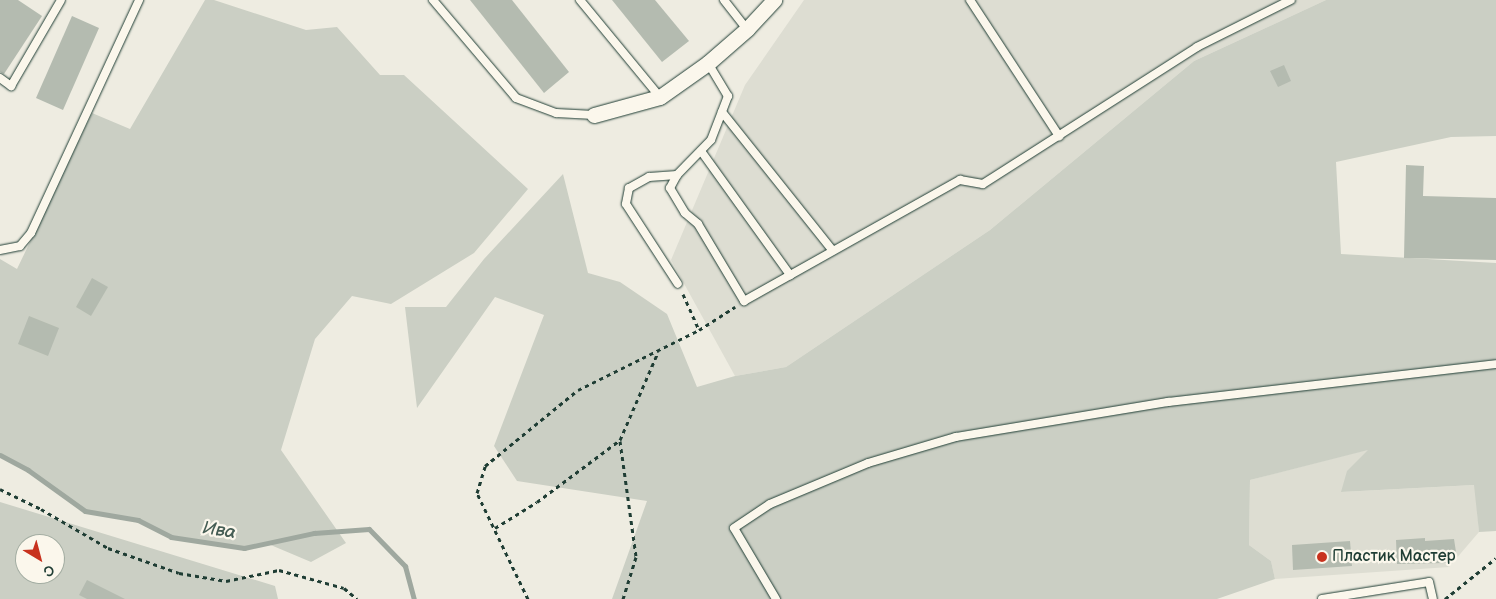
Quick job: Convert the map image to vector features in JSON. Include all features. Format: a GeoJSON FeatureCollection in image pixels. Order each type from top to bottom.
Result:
{"type":"FeatureCollection","features":[{"type":"Feature","properties":{"kind":"street"},"geometry":{"type":"LineString","coordinates":[[594,115],[660,97],[708,63],[747,29],[774,0]]}},
{"type":"Feature","properties":{"kind":"lane"},"geometry":{"type":"LineString","coordinates":[[0,78],[11,86],[62,0]]}},
{"type":"Feature","properties":{"kind":"lane"},"geometry":{"type":"LineString","coordinates":[[0,250],[20,246],[31,233],[139,0]]}},
{"type":"Feature","properties":{"kind":"lane"},"geometry":{"type":"LineString","coordinates":[[434,0],[516,98],[556,113],[594,115]]}},
{"type":"Feature","properties":{"kind":"lane"},"geometry":{"type":"LineString","coordinates":[[580,0],[660,97]]}},
{"type":"Feature","properties":{"kind":"lane"},"geometry":{"type":"LineString","coordinates":[[724,0],[747,29]]}},
{"type":"Feature","properties":{"kind":"lane"},"geometry":{"type":"LineString","coordinates":[[970,0],[1059,136]]}},
{"type":"Feature","properties":{"kind":"lane"},"geometry":{"type":"LineString","coordinates":[[708,63],[728,96],[711,140],[677,175],[670,188],[685,213],[698,224],[744,301],[960,180],[983,184],[1197,47],[1291,0]]}},
{"type":"Feature","properties":{"kind":"lane"},"geometry":{"type":"LineString","coordinates":[[722,112],[832,250]]}},
{"type":"Feature","properties":{"kind":"lane"},"geometry":{"type":"LineString","coordinates":[[701,151],[790,275]]}},
{"type":"Feature","properties":{"kind":"lane"},"geometry":{"type":"LineString","coordinates":[[677,175],[649,177],[629,188],[626,204],[678,284]]}},
{"type":"Feature","properties":{"kind":"lane"},"geometry":{"type":"LineString","coordinates":[[776,599],[734,528],[770,504],[868,463],[956,437],[1158,404],[1496,364]]}},
{"type":"Feature","properties":{"kind":"lane"},"geometry":{"type":"LineString","coordinates":[[1322,599],[1429,582],[1433,599]]}},
{"type":"Feature","properties":{"kind":"path"},"geometry":{"type":"LineString","coordinates":[[678,284],[699,330]]}},
{"type":"Feature","properties":{"kind":"path"},"geometry":{"type":"LineString","coordinates":[[528,599],[477,492],[485,466],[578,390],[699,330],[744,301]]}},
{"type":"Feature","properties":{"kind":"path"},"geometry":{"type":"LineString","coordinates":[[494,528],[537,502],[620,440],[658,350]]}},
{"type":"Feature","properties":{"kind":"path"},"geometry":{"type":"LineString","coordinates":[[620,440],[636,557],[623,599]]}},
{"type":"Feature","properties":{"kind":"path"},"geometry":{"type":"LineString","coordinates":[[0,488],[41,509],[108,548],[179,573],[226,581],[279,570],[344,588],[357,599]]}},
{"type":"Feature","properties":{"kind":"path"},"geometry":{"type":"LineString","coordinates":[[1445,599],[1496,558]]}},
{"type":"Feature","properties":{"kind":"shaded area"},"geometry":{"type":"Polygon","coordinates":[[[205,0],[214,0],[306,30],[337,27],[380,75],[404,75],[528,189],[474,253],[391,304],[352,296],[315,339],[281,450],[346,543],[311,562],[266,543],[244,548],[171,537],[138,520],[85,511],[28,470],[0,455],[0,259],[17,269],[92,113],[130,129],[205,0]]]}},
{"type":"Feature","properties":{"kind":"shaded area"},"geometry":{"type":"Polygon","coordinates":[[[804,0],[1326,0],[1194,61],[990,230],[786,367],[735,376],[671,260],[745,85],[804,0]]]}},
{"type":"Feature","properties":{"kind":"shaded area"},"geometry":{"type":"Polygon","coordinates":[[[1326,0],[1496,0],[1496,136],[1451,137],[1336,162],[1341,254],[1496,263],[1496,531],[1479,532],[1474,485],[1341,492],[1347,471],[1368,450],[1250,480],[1249,545],[1271,561],[1275,579],[1217,599],[612,599],[647,501],[517,481],[494,446],[544,315],[495,297],[417,408],[405,307],[446,307],[484,259],[563,174],[588,273],[620,282],[667,314],[697,387],[735,376],[786,367],[990,230],[1194,61],[1326,0]]]}},
{"type":"Feature","properties":{"kind":"shaded area"},"geometry":{"type":"Polygon","coordinates":[[[1370,449],[1342,492],[1475,485],[1479,532],[1449,567],[1275,579],[1271,561],[1249,545],[1250,480],[1370,449]]]}},
{"type":"Feature","properties":{"kind":"shaded area"},"geometry":{"type":"Polygon","coordinates":[[[0,502],[275,586],[278,599],[0,599],[0,502]]]}},
{"type":"Feature","properties":{"kind":"building"},"geometry":{"type":"Polygon","coordinates":[[[0,0],[18,0],[42,16],[4,74],[0,72],[0,0]]]}},
{"type":"Feature","properties":{"kind":"building"},"geometry":{"type":"Polygon","coordinates":[[[470,0],[512,0],[569,72],[544,93],[470,0]]]}},
{"type":"Feature","properties":{"kind":"building"},"geometry":{"type":"Polygon","coordinates":[[[612,0],[655,0],[689,41],[662,62],[612,0]]]}},
{"type":"Feature","properties":{"kind":"building"},"geometry":{"type":"Polygon","coordinates":[[[72,16],[99,28],[63,110],[36,98],[72,16]]]}},
{"type":"Feature","properties":{"kind":"building"},"geometry":{"type":"Polygon","coordinates":[[[1284,65],[1291,81],[1278,87],[1270,71],[1284,65]]]}},
{"type":"Feature","properties":{"kind":"building"},"geometry":{"type":"Polygon","coordinates":[[[1406,165],[1424,166],[1423,196],[1496,198],[1496,260],[1404,258],[1406,165]]]}},
{"type":"Feature","properties":{"kind":"building"},"geometry":{"type":"Polygon","coordinates":[[[92,278],[108,287],[91,316],[76,307],[92,278]]]}},
{"type":"Feature","properties":{"kind":"building"},"geometry":{"type":"Polygon","coordinates":[[[29,316],[59,328],[48,356],[18,344],[29,316]]]}},
{"type":"Feature","properties":{"kind":"building"},"geometry":{"type":"Polygon","coordinates":[[[1425,538],[1425,541],[1454,539],[1456,552],[1446,563],[1397,564],[1396,540],[1425,538]]]}},
{"type":"Feature","properties":{"kind":"building"},"geometry":{"type":"Polygon","coordinates":[[[1350,541],[1352,566],[1293,570],[1292,545],[1350,541]]]}},
{"type":"Feature","properties":{"kind":"building"},"geometry":{"type":"Polygon","coordinates":[[[87,580],[125,599],[87,599],[79,595],[87,580]]]}},
{"type":"Feature","properties":{"kind":"waterway","name":"Ива"},"geometry":{"type":"LineString","coordinates":[[0,455],[28,470],[85,511],[138,520],[171,537],[244,548],[314,533],[369,529],[405,566],[414,599]]}},
{"type":"Feature","properties":{"kind":"place","name":"Пластик Мастер"},"geometry":{"type":"Point","coordinates":[1322,557]}}]}
